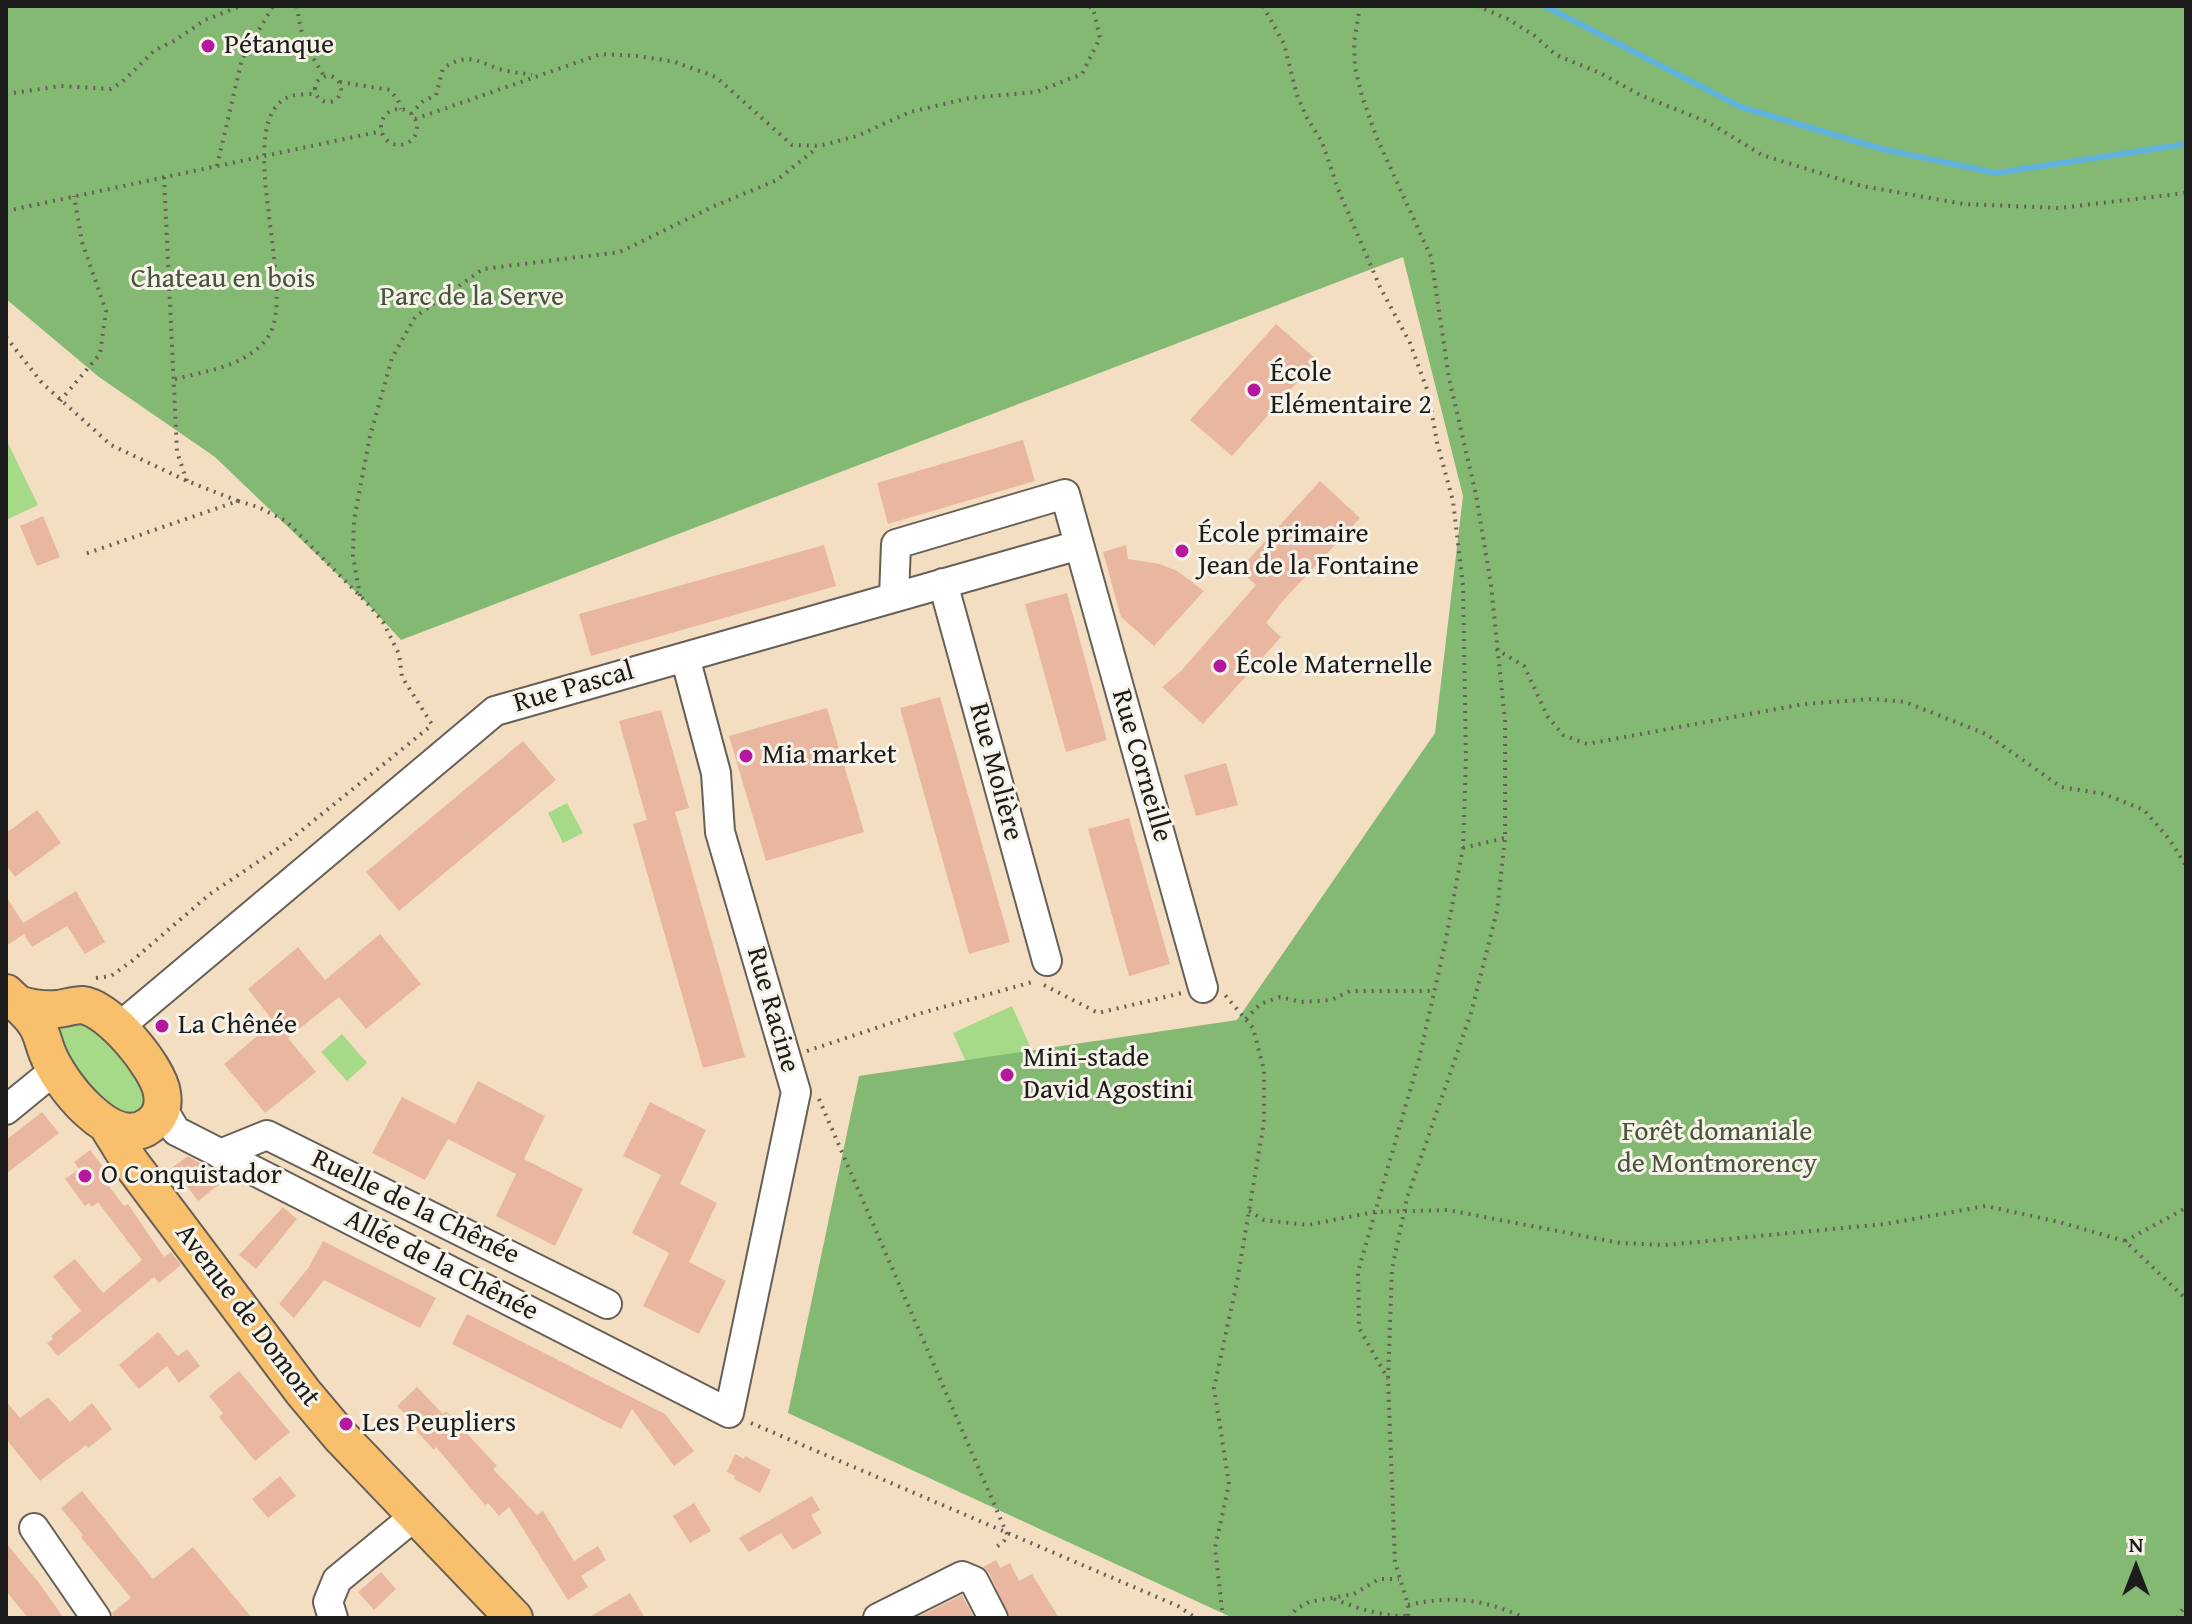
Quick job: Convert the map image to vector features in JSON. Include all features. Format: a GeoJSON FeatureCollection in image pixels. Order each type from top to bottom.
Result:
{"type":"FeatureCollection","features":[{"type":"Feature","properties":{"kind":"main road"},"geometry":{"type":"LineString","coordinates":[[14,999],[37,1009],[80,1005],[93,1008],[119,1027],[155,1074],[162,1094],[159,1123],[142,1152],[142,1167],[149,1185]]}},
{"type":"Feature","properties":{"kind":"main road","name":"Avenue de Domont"},"geometry":{"type":"LineString","coordinates":[[14,999],[91,1114],[107,1125],[130,1162],[303,1392],[340,1436],[514,1618]]}},
{"type":"Feature","properties":{"kind":"main road"},"geometry":{"type":"LineString","coordinates":[[50,1054],[47,1023],[62,1009]]}},
{"type":"Feature","properties":{"kind":"main road"},"geometry":{"type":"LineString","coordinates":[[107,1125],[127,1132],[159,1123]]}},
{"type":"Feature","properties":{"kind":"street","name":"Rue Corneille"},"geometry":{"type":"LineString","coordinates":[[894,597],[896,544],[1065,494],[1203,988]]}},
{"type":"Feature","properties":{"kind":"street","name":"Rue Pascal"},"geometry":{"type":"LineString","coordinates":[[119,1027],[495,711],[1079,545]]}},
{"type":"Feature","properties":{"kind":"street","name":"Rue Molière"},"geometry":{"type":"LineString","coordinates":[[943,583],[1047,961]]}},
{"type":"Feature","properties":{"kind":"street","name":"Rue Racine"},"geometry":{"type":"LineString","coordinates":[[685,657],[716,773],[720,832],[796,1092],[729,1413]]}},
{"type":"Feature","properties":{"kind":"street"},"geometry":{"type":"LineString","coordinates":[[6,1110],[50,1054]]}},
{"type":"Feature","properties":{"kind":"street","name":"Allée de la Chênée"},"geometry":{"type":"LineString","coordinates":[[159,1123],[729,1413]]}},
{"type":"Feature","properties":{"kind":"street","name":"Ruelle de la Chênée"},"geometry":{"type":"LineString","coordinates":[[220,1154],[267,1135],[607,1304]]}},
{"type":"Feature","properties":{"kind":"street"},"geometry":{"type":"LineString","coordinates":[[333,1618],[328,1602],[337,1580],[416,1515]]}},
{"type":"Feature","properties":{"kind":"street"},"geometry":{"type":"LineString","coordinates":[[34,1528],[96,1618]]}},
{"type":"Feature","properties":{"kind":"street"},"geometry":{"type":"LineString","coordinates":[[878,1618],[962,1576],[974,1581],[993,1618]]}},
{"type":"Feature","properties":{"kind":"path"},"geometry":{"type":"LineString","coordinates":[[6,94],[61,86],[111,89],[155,50],[205,20],[241,6]]}},
{"type":"Feature","properties":{"kind":"path"},"geometry":{"type":"LineString","coordinates":[[217,166],[242,59],[273,6]]}},
{"type":"Feature","properties":{"kind":"path"},"geometry":{"type":"LineString","coordinates":[[297,6],[300,31],[309,55],[324,76]]}},
{"type":"Feature","properties":{"kind":"path"},"geometry":{"type":"LineString","coordinates":[[315,94],[317,81],[324,76],[333,77],[339,82],[390,90],[401,109],[413,116],[601,54],[638,56],[675,62],[716,77],[792,145],[819,146],[857,136],[910,112],[970,98],[1036,92],[1082,74],[1100,38],[1093,8],[1087,6]]}},
{"type":"Feature","properties":{"kind":"path"},"geometry":{"type":"LineString","coordinates":[[1263,6],[1284,44],[1297,95],[1322,142],[1338,189],[1380,287],[1410,343],[1428,392],[1437,442],[1453,501],[1463,586],[1466,759],[1463,848],[1419,1059],[1358,1272],[1359,1328],[1388,1379]]}},
{"type":"Feature","properties":{"kind":"path"},"geometry":{"type":"LineString","coordinates":[[1330,1597],[1360,1610],[1408,1617],[1408,1605],[1395,1562],[1388,1379],[1392,1269],[1403,1212],[1471,1013],[1497,911],[1505,838],[1505,721],[1491,585],[1476,495],[1449,378],[1431,257],[1376,136],[1355,68],[1354,43],[1360,6]]}},
{"type":"Feature","properties":{"kind":"path"},"geometry":{"type":"LineString","coordinates":[[1477,6],[1508,19],[1535,36],[1556,55],[1600,73],[1642,96],[1708,122],[1762,155],[1862,186],[1964,204],[2059,208],[2186,193]]}},
{"type":"Feature","properties":{"kind":"path"},"geometry":{"type":"LineString","coordinates":[[401,109],[386,115],[382,131],[388,141],[406,144],[415,136],[413,116],[422,102],[436,95],[443,68],[459,59],[475,59],[501,69],[535,75]]}},
{"type":"Feature","properties":{"kind":"path"},"geometry":{"type":"LineString","coordinates":[[175,379],[227,366],[256,349],[273,328],[276,289],[265,156],[266,128],[273,109],[289,96],[315,94],[325,101],[334,100],[341,90],[339,82]]}},
{"type":"Feature","properties":{"kind":"path"},"geometry":{"type":"LineString","coordinates":[[6,211],[382,131]]}},
{"type":"Feature","properties":{"kind":"path"},"geometry":{"type":"LineString","coordinates":[[360,596],[353,556],[354,520],[370,436],[392,358],[415,317],[483,269],[620,252],[712,207],[777,180],[819,146]]}},
{"type":"Feature","properties":{"kind":"path"},"geometry":{"type":"LineString","coordinates":[[164,177],[177,452],[187,481]]}},
{"type":"Feature","properties":{"kind":"path"},"geometry":{"type":"LineString","coordinates":[[60,401],[100,354],[106,311],[82,242],[74,196]]}},
{"type":"Feature","properties":{"kind":"path"},"geometry":{"type":"LineString","coordinates":[[6,337],[60,401],[111,445],[187,481],[258,507],[286,521],[383,622],[399,654],[402,677],[451,749]]}},
{"type":"Feature","properties":{"kind":"path"},"geometry":{"type":"LineString","coordinates":[[85,554],[238,501]]}},
{"type":"Feature","properties":{"kind":"path"},"geometry":{"type":"LineString","coordinates":[[1496,649],[1524,666],[1548,717],[1563,735],[1587,744],[1804,704],[1873,699],[1905,702],[1986,734],[2061,787],[2104,794],[2144,810],[2170,840],[2186,866]]}},
{"type":"Feature","properties":{"kind":"path"},"geometry":{"type":"LineString","coordinates":[[92,978],[111,976],[210,894],[286,843],[345,798],[432,725]]}},
{"type":"Feature","properties":{"kind":"path"},"geometry":{"type":"LineString","coordinates":[[1463,848],[1505,838]]}},
{"type":"Feature","properties":{"kind":"path"},"geometry":{"type":"LineString","coordinates":[[786,1058],[918,1014],[1035,981],[1098,1013],[1203,988],[1226,996],[1246,1019],[1253,1028],[1264,1070],[1264,1122],[1214,1388],[1229,1484],[1215,1548],[1223,1618]]}},
{"type":"Feature","properties":{"kind":"path"},"geometry":{"type":"LineString","coordinates":[[1246,1019],[1260,1004],[1280,997],[1301,1002],[1331,1000],[1350,991],[1435,991]]}},
{"type":"Feature","properties":{"kind":"path"},"geometry":{"type":"LineString","coordinates":[[818,1098],[1007,1534],[993,1550]]}},
{"type":"Feature","properties":{"kind":"path"},"geometry":{"type":"LineString","coordinates":[[1249,1211],[1264,1220],[1308,1225],[1374,1212],[1448,1210],[1620,1243],[1665,1245],[1885,1224],[1986,1206],[2125,1241],[2186,1299]]}},
{"type":"Feature","properties":{"kind":"path"},"geometry":{"type":"LineString","coordinates":[[2125,1241],[2186,1208]]}},
{"type":"Feature","properties":{"kind":"path"},"geometry":{"type":"LineString","coordinates":[[729,1413],[1178,1606],[1196,1618]]}},
{"type":"Feature","properties":{"kind":"path"},"geometry":{"type":"LineString","coordinates":[[1289,1618],[1296,1609],[1309,1602],[1354,1594],[1379,1579],[1400,1579]]}},
{"type":"Feature","properties":{"kind":"path"},"geometry":{"type":"LineString","coordinates":[[1408,1605],[1434,1599],[1484,1601],[1525,1618]]}},
{"type":"Feature","properties":{"kind":"path"},"geometry":{"type":"LineString","coordinates":[[2177,1618],[2186,1604]]}},
{"type":"Feature","properties":{"kind":"green space","name":"Forêt domaniale de Montmorency"},"geometry":{"type":"Polygon","coordinates":[[[6,6],[2186,6],[2186,1618],[1233,1618],[788,1413],[859,1076],[1237,1020],[1435,733],[1463,496],[1403,257],[401,640],[360,596],[215,457],[99,377],[6,299],[6,6]]]}},
{"type":"Feature","properties":{"kind":"green space"},"geometry":{"type":"Polygon","coordinates":[[[6,439],[38,505],[6,520],[6,439]]]}},
{"type":"Feature","properties":{"kind":"green space"},"geometry":{"type":"Polygon","coordinates":[[[567,803],[583,833],[563,843],[548,813],[567,803]]]}},
{"type":"Feature","properties":{"kind":"green space","name":"Mini-stade David Agostini"},"geometry":{"type":"Polygon","coordinates":[[[1012,1006],[1062,1118],[1003,1144],[953,1033],[1012,1006]]]}},
{"type":"Feature","properties":{"kind":"green space"},"geometry":{"type":"Polygon","coordinates":[[[90,1019],[143,1081],[149,1094],[144,1113],[118,1121],[87,1088],[64,1057],[57,1031],[64,1023],[90,1019]]]}},
{"type":"Feature","properties":{"kind":"green space"},"geometry":{"type":"Polygon","coordinates":[[[342,1034],[367,1063],[347,1081],[321,1052],[342,1034]]]}},
{"type":"Feature","properties":{"kind":"building","name":"École Elémentaire 2"},"geometry":{"type":"Polygon","coordinates":[[[1276,324],[1317,360],[1232,456],[1190,420],[1276,324]]]}},
{"type":"Feature","properties":{"kind":"building"},"geometry":{"type":"Polygon","coordinates":[[[1023,440],[1035,481],[888,524],[877,483],[1023,440]]]}},
{"type":"Feature","properties":{"kind":"building"},"geometry":{"type":"Polygon","coordinates":[[[1320,481],[1360,518],[1280,604],[1266,623],[1281,637],[1203,724],[1162,687],[1181,671],[1256,585],[1239,570],[1320,481]]]}},
{"type":"Feature","properties":{"kind":"building"},"geometry":{"type":"Polygon","coordinates":[[[43,516],[60,557],[37,566],[20,526],[43,516]]]}},
{"type":"Feature","properties":{"kind":"building"},"geometry":{"type":"Polygon","coordinates":[[[824,545],[836,586],[591,656],[579,614],[824,545]]]}},
{"type":"Feature","properties":{"kind":"building"},"geometry":{"type":"Polygon","coordinates":[[[1126,545],[1128,559],[1160,564],[1177,571],[1204,591],[1154,646],[1121,617],[1103,552],[1126,545]]]}},
{"type":"Feature","properties":{"kind":"building"},"geometry":{"type":"Polygon","coordinates":[[[1067,593],[1107,740],[1066,752],[1025,604],[1067,593]]]}},
{"type":"Feature","properties":{"kind":"building"},"geometry":{"type":"Polygon","coordinates":[[[940,697],[1010,942],[969,954],[900,708],[940,697]]]}},
{"type":"Feature","properties":{"kind":"building"},"geometry":{"type":"Polygon","coordinates":[[[827,708],[864,832],[766,861],[729,736],[827,708]]]}},
{"type":"Feature","properties":{"kind":"building"},"geometry":{"type":"Polygon","coordinates":[[[661,710],[689,808],[675,812],[745,1057],[703,1068],[633,824],[647,820],[619,721],[661,710]]]}},
{"type":"Feature","properties":{"kind":"building"},"geometry":{"type":"Polygon","coordinates":[[[523,741],[556,780],[399,911],[366,872],[523,741]]]}},
{"type":"Feature","properties":{"kind":"building"},"geometry":{"type":"Polygon","coordinates":[[[1226,763],[1238,805],[1196,816],[1184,775],[1226,763]]]}},
{"type":"Feature","properties":{"kind":"building"},"geometry":{"type":"Polygon","coordinates":[[[37,810],[61,843],[15,877],[6,865],[6,833],[37,810]]]}},
{"type":"Feature","properties":{"kind":"building"},"geometry":{"type":"Polygon","coordinates":[[[1129,818],[1170,964],[1129,976],[1088,829],[1129,818]]]}},
{"type":"Feature","properties":{"kind":"building"},"geometry":{"type":"Polygon","coordinates":[[[76,891],[105,942],[85,954],[67,926],[32,947],[24,934],[6,946],[6,896],[23,923],[76,891]]]}},
{"type":"Feature","properties":{"kind":"building"},"geometry":{"type":"Polygon","coordinates":[[[380,934],[421,984],[366,1029],[339,997],[288,1038],[316,1072],[265,1113],[224,1064],[274,1022],[248,989],[298,947],[325,980],[380,934]]]}},
{"type":"Feature","properties":{"kind":"building"},"geometry":{"type":"Polygon","coordinates":[[[478,1081],[545,1116],[524,1159],[583,1189],[555,1246],[496,1216],[516,1174],[448,1139],[425,1180],[372,1153],[402,1097],[455,1124],[478,1081]]]}},
{"type":"Feature","properties":{"kind":"building"},"geometry":{"type":"Polygon","coordinates":[[[650,1102],[706,1130],[680,1184],[717,1203],[689,1262],[726,1281],[699,1334],[643,1306],[669,1253],[632,1233],[661,1175],[623,1156],[650,1102]]]}},
{"type":"Feature","properties":{"kind":"building"},"geometry":{"type":"Polygon","coordinates":[[[42,1112],[59,1133],[6,1174],[6,1140],[42,1112]]]}},
{"type":"Feature","properties":{"kind":"building"},"geometry":{"type":"Polygon","coordinates":[[[90,1150],[104,1168],[99,1173],[124,1206],[128,1204],[164,1257],[171,1252],[181,1265],[159,1283],[154,1277],[58,1356],[47,1343],[81,1311],[53,1276],[75,1259],[103,1293],[142,1260],[98,1202],[92,1207],[89,1203],[85,1206],[65,1179],[79,1169],[74,1162],[90,1150]]]}},
{"type":"Feature","properties":{"kind":"building"},"geometry":{"type":"Polygon","coordinates":[[[188,1156],[209,1168],[221,1183],[198,1201],[173,1167],[188,1156]]]}},
{"type":"Feature","properties":{"kind":"building"},"geometry":{"type":"Polygon","coordinates":[[[283,1207],[297,1219],[256,1269],[239,1255],[283,1207]]]}},
{"type":"Feature","properties":{"kind":"building"},"geometry":{"type":"Polygon","coordinates":[[[323,1241],[436,1298],[420,1328],[324,1280],[294,1318],[279,1304],[309,1267],[323,1241]]]}},
{"type":"Feature","properties":{"kind":"building"},"geometry":{"type":"Polygon","coordinates":[[[467,1314],[665,1414],[694,1451],[674,1466],[632,1409],[621,1429],[452,1344],[467,1314]]]}},
{"type":"Feature","properties":{"kind":"building"},"geometry":{"type":"Polygon","coordinates":[[[158,1332],[178,1356],[187,1349],[200,1366],[179,1383],[167,1366],[139,1389],[119,1365],[158,1332]]]}},
{"type":"Feature","properties":{"kind":"building"},"geometry":{"type":"Polygon","coordinates":[[[239,1371],[290,1432],[255,1461],[219,1417],[223,1413],[209,1396],[239,1371]]]}},
{"type":"Feature","properties":{"kind":"building"},"geometry":{"type":"Polygon","coordinates":[[[417,1387],[443,1414],[446,1411],[497,1466],[493,1469],[537,1515],[543,1511],[574,1561],[598,1546],[606,1560],[581,1576],[588,1587],[568,1600],[509,1507],[499,1516],[488,1503],[485,1505],[436,1447],[434,1450],[408,1422],[410,1419],[397,1406],[417,1387]]]}},
{"type":"Feature","properties":{"kind":"building"},"geometry":{"type":"Polygon","coordinates":[[[48,1397],[70,1422],[92,1403],[112,1429],[40,1481],[6,1439],[6,1401],[20,1418],[48,1397]]]}},
{"type":"Feature","properties":{"kind":"building"},"geometry":{"type":"Polygon","coordinates":[[[735,1454],[771,1470],[760,1493],[727,1472],[735,1454]]]}},
{"type":"Feature","properties":{"kind":"building"},"geometry":{"type":"Polygon","coordinates":[[[280,1476],[296,1496],[268,1518],[252,1499],[280,1476]]]}},
{"type":"Feature","properties":{"kind":"building"},"geometry":{"type":"Polygon","coordinates":[[[82,1491],[153,1579],[193,1547],[252,1618],[113,1618],[112,1613],[131,1598],[61,1508],[82,1491]]]}},
{"type":"Feature","properties":{"kind":"building"},"geometry":{"type":"Polygon","coordinates":[[[812,1496],[820,1510],[811,1515],[822,1533],[793,1550],[781,1533],[749,1552],[739,1538],[812,1496]]]}},
{"type":"Feature","properties":{"kind":"building"},"geometry":{"type":"Polygon","coordinates":[[[694,1503],[711,1531],[690,1543],[673,1516],[694,1503]]]}},
{"type":"Feature","properties":{"kind":"building"},"geometry":{"type":"Polygon","coordinates":[[[6,1543],[64,1618],[28,1618],[6,1591],[6,1543]]]}},
{"type":"Feature","properties":{"kind":"building"},"geometry":{"type":"Polygon","coordinates":[[[996,1560],[1000,1568],[1010,1563],[1019,1581],[1032,1574],[1059,1618],[1010,1618],[989,1573],[983,1567],[996,1560]]]}},
{"type":"Feature","properties":{"kind":"building"},"geometry":{"type":"Polygon","coordinates":[[[381,1572],[396,1589],[374,1610],[358,1592],[381,1572]]]}},
{"type":"Feature","properties":{"kind":"building"},"geometry":{"type":"Polygon","coordinates":[[[630,1593],[645,1618],[588,1618],[630,1593]]]}},
{"type":"Feature","properties":{"kind":"building"},"geometry":{"type":"Polygon","coordinates":[[[962,1595],[974,1618],[916,1618],[962,1595]]]}},
{"type":"Feature","properties":{"kind":"waterway"},"geometry":{"type":"LineString","coordinates":[[1545,6],[1741,107],[1882,149],[1996,173],[2186,144]]}},
{"type":"Feature","properties":{"kind":"place","name":"Pétanque"},"geometry":{"type":"Point","coordinates":[208,46]}},
{"type":"Feature","properties":{"kind":"place","name":"École Elémentaire 2"},"geometry":{"type":"Point","coordinates":[1254,390]}},
{"type":"Feature","properties":{"kind":"place","name":"École primaire Jean de la Fontaine"},"geometry":{"type":"Point","coordinates":[1182,551]}},
{"type":"Feature","properties":{"kind":"place","name":"École Maternelle"},"geometry":{"type":"Point","coordinates":[1220,666]}},
{"type":"Feature","properties":{"kind":"place","name":"Mia market"},"geometry":{"type":"Point","coordinates":[746,756]}},
{"type":"Feature","properties":{"kind":"place","name":"La Chênée"},"geometry":{"type":"Point","coordinates":[162,1026]}},
{"type":"Feature","properties":{"kind":"place","name":"Mini-stade David Agostini"},"geometry":{"type":"Point","coordinates":[1007,1075]}},
{"type":"Feature","properties":{"kind":"place","name":"O Conquistador"},"geometry":{"type":"Point","coordinates":[85,1176]}},
{"type":"Feature","properties":{"kind":"place","name":"Les Peupliers"},"geometry":{"type":"Point","coordinates":[346,1424]}},
{"type":"Feature","properties":{"kind":"park label","name":"Chateau en bois"},"geometry":{"type":"Point","coordinates":[223,280]}},
{"type":"Feature","properties":{"kind":"park label","name":"Parc de la Serve"},"geometry":{"type":"Point","coordinates":[472,298]}}]}
